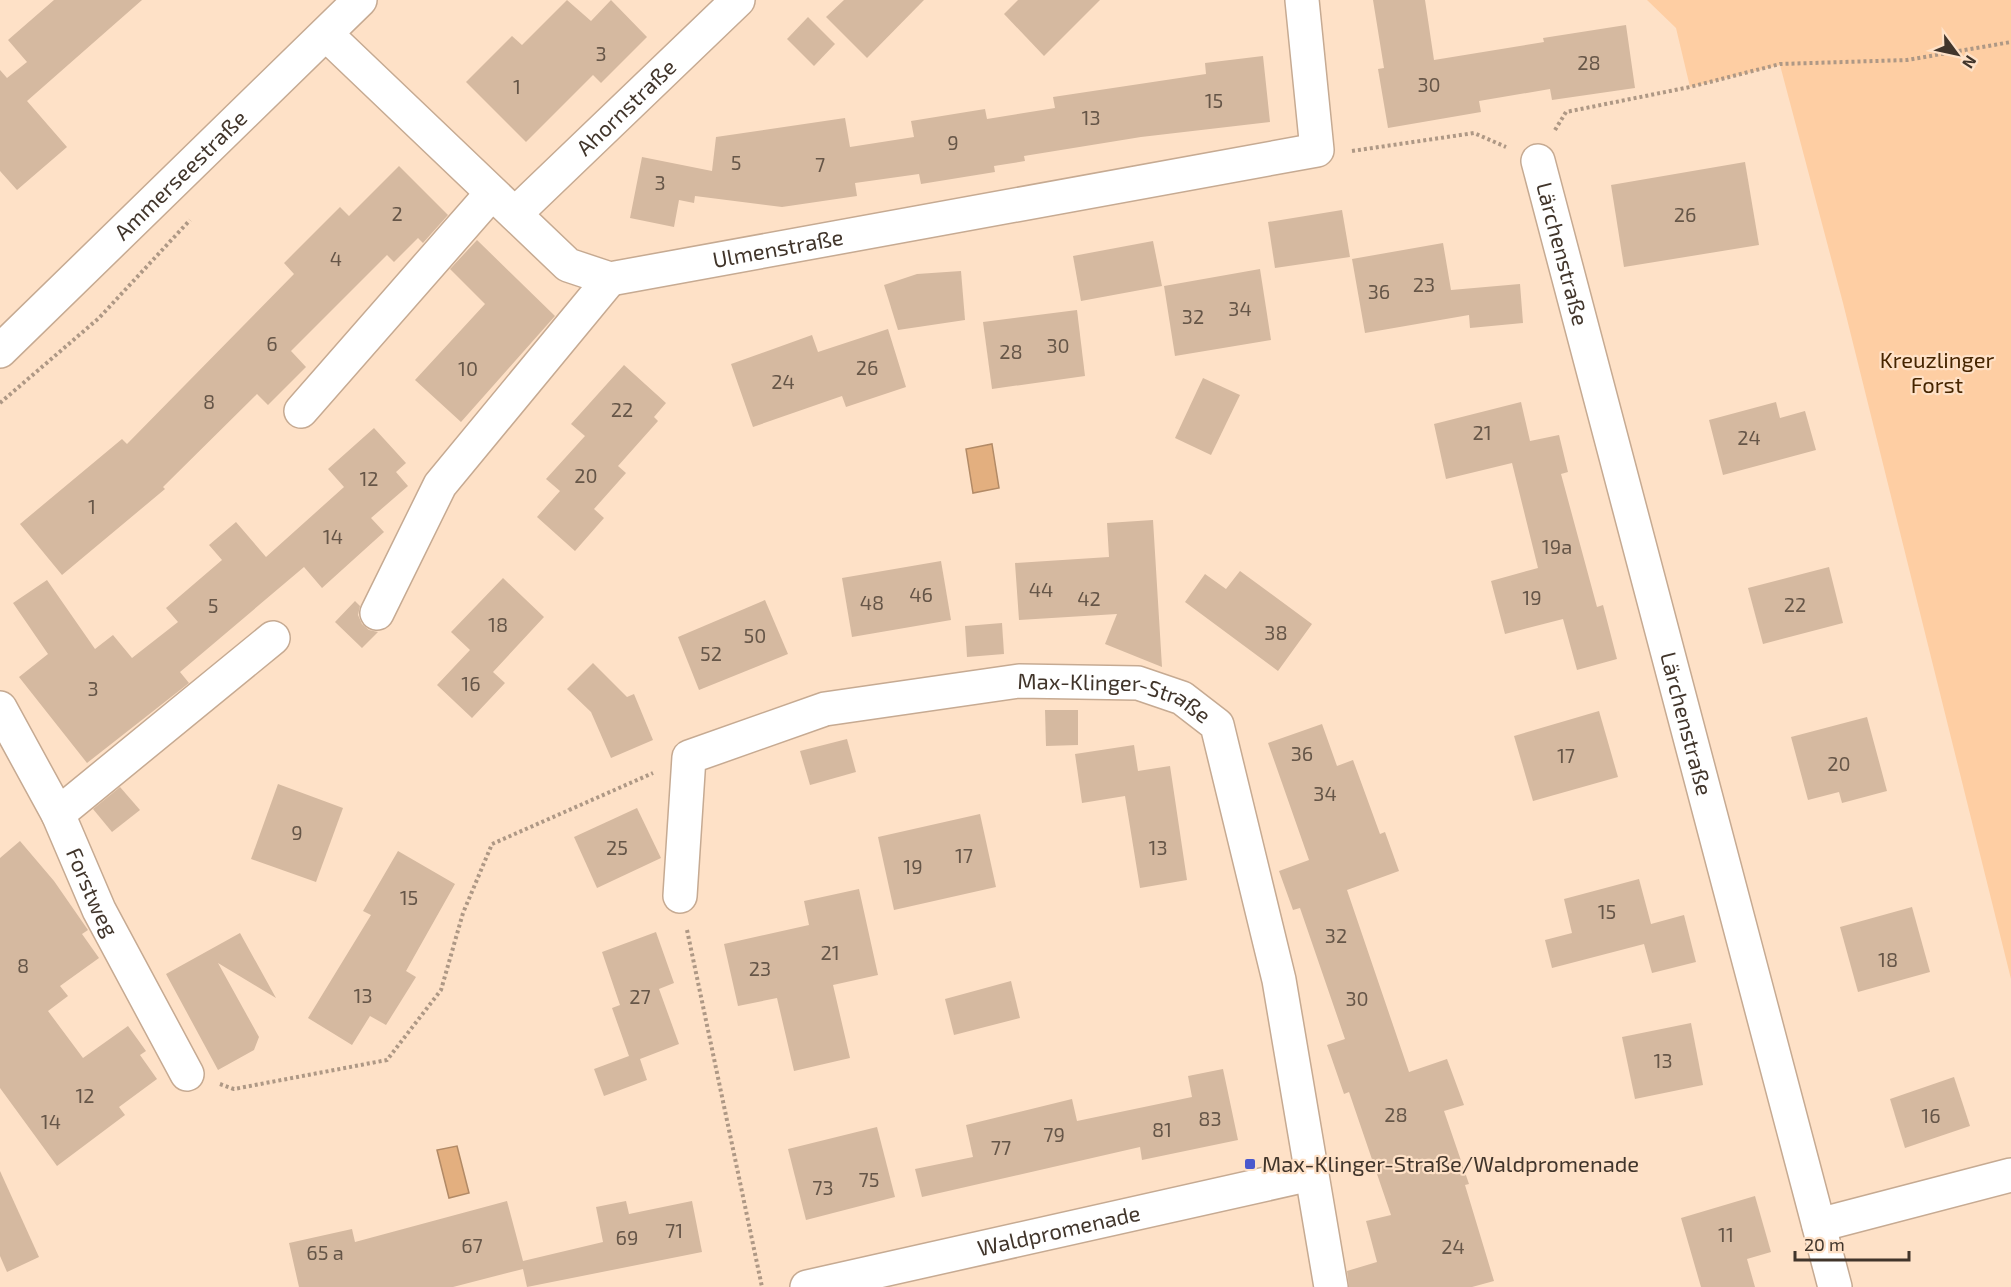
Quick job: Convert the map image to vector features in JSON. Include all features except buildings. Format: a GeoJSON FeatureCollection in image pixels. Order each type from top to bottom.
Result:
{"type":"FeatureCollection","features":[{"type":"Feature","properties":{"kind":"street","name":"Ammerseestraße"},"geometry":{"type":"LineString","coordinates":[[0,351],[327,35],[360,0]]}},
{"type":"Feature","properties":{"kind":"street","name":"Ahornstraße"},"geometry":{"type":"LineString","coordinates":[[301,411],[504,204],[738,0]]}},
{"type":"Feature","properties":{"kind":"street"},"geometry":{"type":"LineString","coordinates":[[1302,0],[1317,150]]}},
{"type":"Feature","properties":{"kind":"street","name":"Ulmenstraße"},"geometry":{"type":"LineString","coordinates":[[327,35],[567,265],[610,279],[1317,150]]}},
{"type":"Feature","properties":{"kind":"street","name":"Lärchenstraße"},"geometry":{"type":"LineString","coordinates":[[1538,161],[1835,1287]]}},
{"type":"Feature","properties":{"kind":"street"},"geometry":{"type":"LineString","coordinates":[[377,613],[440,485],[610,279]]}},
{"type":"Feature","properties":{"kind":"street"},"geometry":{"type":"LineString","coordinates":[[58,814],[273,638]]}},
{"type":"Feature","properties":{"kind":"street","name":"Max-Klinger-Straße"},"geometry":{"type":"LineString","coordinates":[[689,757],[825,709],[1019,681],[1138,684],[1182,698],[1217,725],[1279,980],[1331,1287]]}},
{"type":"Feature","properties":{"kind":"street","name":"Forstweg"},"geometry":{"type":"LineString","coordinates":[[0,708],[58,814],[99,910],[187,1074]]}},
{"type":"Feature","properties":{"kind":"street"},"geometry":{"type":"LineString","coordinates":[[680,896],[689,757]]}},
{"type":"Feature","properties":{"kind":"street","name":"Waldpromenade"},"geometry":{"type":"LineString","coordinates":[[807,1287],[1311,1174]]}},
{"type":"Feature","properties":{"kind":"street"},"geometry":{"type":"LineString","coordinates":[[1819,1225],[2011,1175]]}},
{"type":"Feature","properties":{"kind":"path"},"geometry":{"type":"LineString","coordinates":[[1317,150],[1352,151],[1474,133],[1538,161],[1566,112],[1690,87],[1780,64],[1907,60],[2011,42]]}},
{"type":"Feature","properties":{"kind":"path"},"geometry":{"type":"LineString","coordinates":[[187,1074],[234,1089],[387,1060],[441,990],[463,913],[492,844],[689,757]]}},
{"type":"Feature","properties":{"kind":"path"},"geometry":{"type":"LineString","coordinates":[[680,896],[762,1287]]}},
{"type":"Feature","properties":{"kind":"green space","name":"Kreuzlinger Forst"},"geometry":{"type":"Polygon","coordinates":[[[1647,0],[2011,0],[2011,979],[1843,303],[1780,65],[1690,87],[1676,28],[1647,0]]]}},
{"type":"Feature","properties":{"kind":"shaded area"},"geometry":{"type":"Polygon","coordinates":[[[992,444],[999,488],[973,493],[966,449],[992,444]]]}},
{"type":"Feature","properties":{"kind":"shaded area"},"geometry":{"type":"Polygon","coordinates":[[[457,1146],[469,1193],[449,1198],[437,1150],[457,1146]]]}},
{"type":"Feature","properties":{"kind":"place","name":"Max-Klinger-Straße/Waldpromenade"},"geometry":{"type":"Point","coordinates":[1250,1164]}}]}
